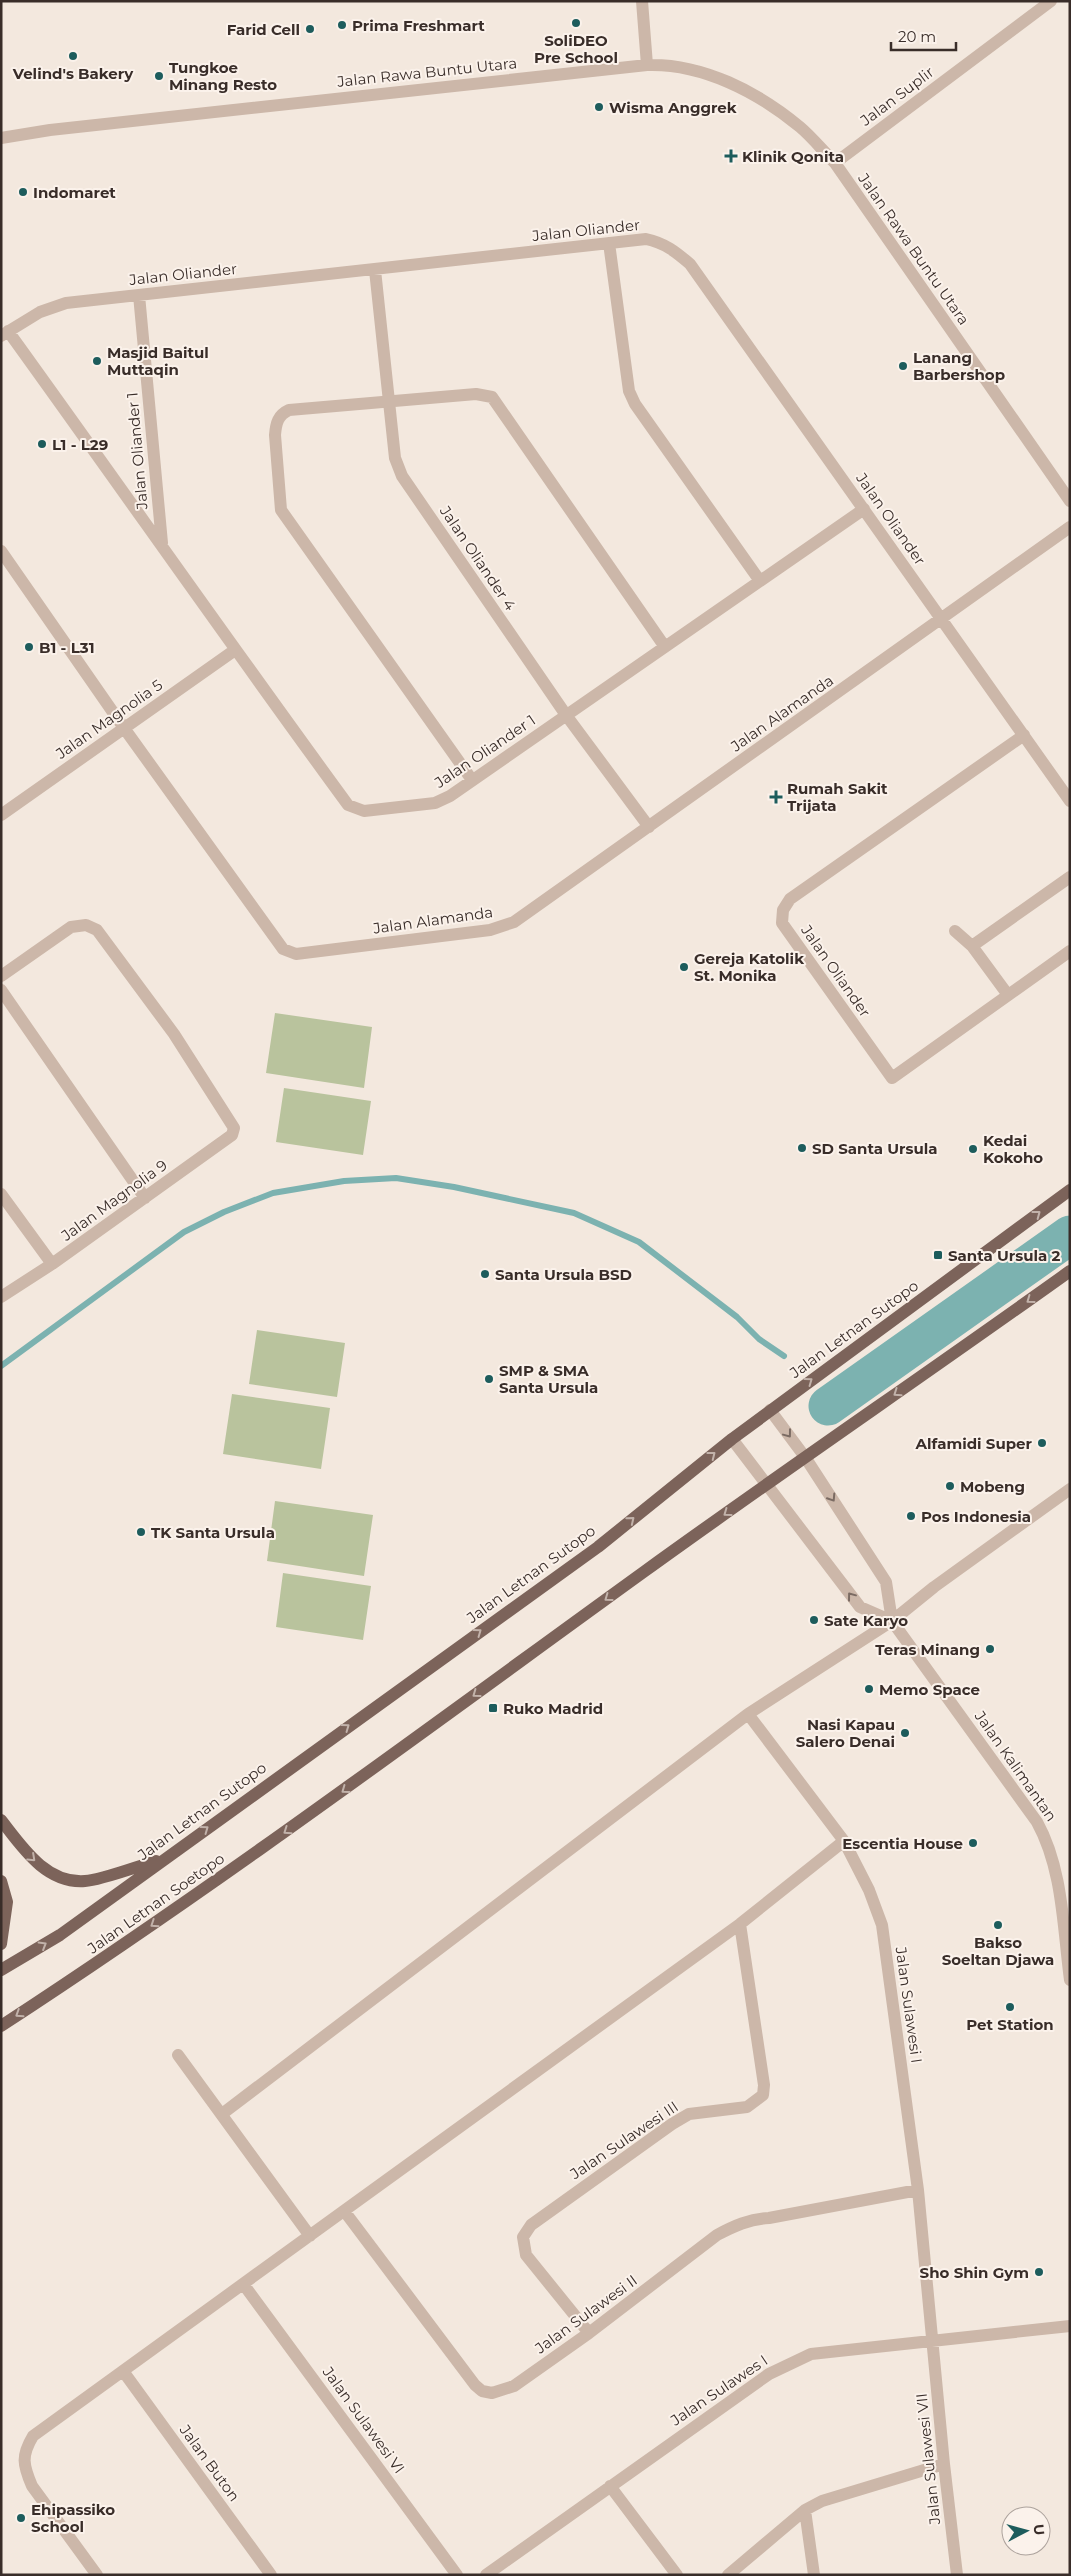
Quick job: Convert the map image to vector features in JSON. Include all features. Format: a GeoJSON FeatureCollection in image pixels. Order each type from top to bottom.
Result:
{"type":"FeatureCollection","features":[{"type":"Feature","properties":{"kind":"main road","name":"Jalan Letnan Sutopo"},"geometry":{"type":"LineString","coordinates":[[1,1970],[60,1935],[598,1547],[770,1410],[1070,1190]]}},
{"type":"Feature","properties":{"kind":"main road"},"geometry":{"type":"LineString","coordinates":[[766,1485],[1070,1272]]}},
{"type":"Feature","properties":{"kind":"main road","name":"Jalan Letnan Soetopo"},"geometry":{"type":"LineString","coordinates":[[1,2026],[184,1904],[327,1803],[766,1485]]}},
{"type":"Feature","properties":{"kind":"main road"},"geometry":{"type":"LineString","coordinates":[[1,1820],[29,1856],[44,1869],[62,1878],[85,1881],[166,1858]]}},
{"type":"Feature","properties":{"kind":"main road"},"geometry":{"type":"LineString","coordinates":[[1,1881],[7,1902],[1,1944]]}},
{"type":"Feature","properties":{"kind":"street"},"geometry":{"type":"LineString","coordinates":[[642,1],[647,65]]}},
{"type":"Feature","properties":{"kind":"street","name":"Jalan Suplir"},"geometry":{"type":"LineString","coordinates":[[835,162],[1051,1]]}},
{"type":"Feature","properties":{"kind":"street","name":"Jalan Rawa Buntu Utara"},"geometry":{"type":"LineString","coordinates":[[1,138],[50,130],[353,95],[647,65],[677,66],[742,86],[800,127],[835,162],[1070,501]]}},
{"type":"Feature","properties":{"kind":"street","name":"Jalan Oliander"},"geometry":{"type":"LineString","coordinates":[[5,333],[40,312],[66,303],[646,239],[656,241],[674,250],[690,264],[1070,801]]}},
{"type":"Feature","properties":{"kind":"street"},"geometry":{"type":"LineString","coordinates":[[610,243],[628,391],[635,404],[760,581]]}},
{"type":"Feature","properties":{"kind":"street","name":"Jalan Oliander 4"},"geometry":{"type":"LineString","coordinates":[[375,270],[396,458],[402,476],[566,715],[649,827]]}},
{"type":"Feature","properties":{"kind":"street","name":"Jalan Oliander 1"},"geometry":{"type":"LineString","coordinates":[[139,294],[162,544]]}},
{"type":"Feature","properties":{"kind":"street","name":"Jalan Oliander 1"},"geometry":{"type":"LineString","coordinates":[[5,333],[162,544],[235,650],[348,805],[356,810],[364,811],[434,803],[450,796],[864,509]]}},
{"type":"Feature","properties":{"kind":"street"},"geometry":{"type":"LineString","coordinates":[[472,780],[281,510],[275,435],[276,425],[283,413],[289,410],[389,400],[476,394],[492,397],[665,647]]}},
{"type":"Feature","properties":{"kind":"street","name":"Jalan Alamanda"},"geometry":{"type":"LineString","coordinates":[[1,551],[124,728],[283,948],[296,954],[490,930],[504,926],[531,911],[1070,527]]}},
{"type":"Feature","properties":{"kind":"street","name":"Jalan Magnolia 5"},"geometry":{"type":"LineString","coordinates":[[1,815],[235,650]]}},
{"type":"Feature","properties":{"kind":"street","name":"Jalan Oliander"},"geometry":{"type":"LineString","coordinates":[[1024,735],[790,899],[783,910],[782,923],[892,1078],[1070,951]]}},
{"type":"Feature","properties":{"kind":"street"},"geometry":{"type":"LineString","coordinates":[[972,946],[1070,877]]}},
{"type":"Feature","properties":{"kind":"street","name":"Jalan Magnolia 9"},"geometry":{"type":"LineString","coordinates":[[1,976],[71,927],[86,925],[96,930],[174,1034],[232,1121],[234,1128],[232,1135],[52,1264],[1,1297]]}},
{"type":"Feature","properties":{"kind":"street"},"geometry":{"type":"LineString","coordinates":[[955,932],[972,946],[1008,994]]}},
{"type":"Feature","properties":{"kind":"street"},"geometry":{"type":"LineString","coordinates":[[1,990],[145,1198]]}},
{"type":"Feature","properties":{"kind":"street"},"geometry":{"type":"LineString","coordinates":[[1,1194],[52,1264]]}},
{"type":"Feature","properties":{"kind":"street","name":"Jalan Kalimantan"},"geometry":{"type":"LineString","coordinates":[[770,1410],[805,1457],[886,1582],[892,1621],[1038,1822],[1048,1842],[1055,1870],[1067,1933],[1070,1980]]}},
{"type":"Feature","properties":{"kind":"street"},"geometry":{"type":"LineString","coordinates":[[732,1439],[860,1607],[892,1621]]}},
{"type":"Feature","properties":{"kind":"street"},"geometry":{"type":"LineString","coordinates":[[222,2114],[748,1714],[892,1621],[934,1586],[1070,1489]]}},
{"type":"Feature","properties":{"kind":"street","name":"Jalan Sulawesi I"},"geometry":{"type":"LineString","coordinates":[[748,1714],[844,1841],[869,1890],[882,1925],[918,2190],[932,2340]]}},
{"type":"Feature","properties":{"kind":"street"},"geometry":{"type":"LineString","coordinates":[[97,2575],[32,2486],[25,2470],[24,2452],[33,2436],[345,2212],[740,1924],[844,1841]]}},
{"type":"Feature","properties":{"kind":"street","name":"Jalan Sulawesi III"},"geometry":{"type":"LineString","coordinates":[[589,2333],[526,2255],[523,2237],[531,2225],[672,2124],[689,2114],[748,2106],[763,2095],[764,2085],[740,1924]]}},
{"type":"Feature","properties":{"kind":"street"},"geometry":{"type":"LineString","coordinates":[[178,2055],[310,2236]]}},
{"type":"Feature","properties":{"kind":"street","name":"Jalan Sulawesi II"},"geometry":{"type":"LineString","coordinates":[[345,2212],[474,2385],[492,2393],[514,2386],[589,2333],[717,2235],[733,2226],[751,2219],[769,2218],[918,2190]]}},
{"type":"Feature","properties":{"kind":"street","name":"Jalan Sulawesi VI"},"geometry":{"type":"LineString","coordinates":[[244,2285],[457,2575]]}},
{"type":"Feature","properties":{"kind":"street","name":"Jalan Sulawes I"},"geometry":{"type":"LineString","coordinates":[[486,2575],[769,2374],[811,2354],[1070,2326]]}},
{"type":"Feature","properties":{"kind":"street","name":"Jalan Sulawesi VII"},"geometry":{"type":"LineString","coordinates":[[932,2340],[957,2575]]}},
{"type":"Feature","properties":{"kind":"street","name":"Jalan Buton"},"geometry":{"type":"LineString","coordinates":[[123,2371],[272,2575]]}},
{"type":"Feature","properties":{"kind":"street"},"geometry":{"type":"LineString","coordinates":[[728,2575],[805,2510],[845,2492],[944,2464]]}},
{"type":"Feature","properties":{"kind":"street"},"geometry":{"type":"LineString","coordinates":[[610,2486],[677,2575]]}},
{"type":"Feature","properties":{"kind":"street"},"geometry":{"type":"LineString","coordinates":[[805,2510],[814,2575]]}},
{"type":"Feature","properties":{"kind":"green space"},"geometry":{"type":"Polygon","coordinates":[[[275,1013],[372,1027],[364,1088],[266,1073],[275,1013]]]}},
{"type":"Feature","properties":{"kind":"green space"},"geometry":{"type":"Polygon","coordinates":[[[284,1088],[371,1101],[363,1155],[276,1142],[284,1088]]]}},
{"type":"Feature","properties":{"kind":"green space"},"geometry":{"type":"Polygon","coordinates":[[[257,1330],[345,1343],[337,1397],[249,1384],[257,1330]]]}},
{"type":"Feature","properties":{"kind":"green space"},"geometry":{"type":"Polygon","coordinates":[[[232,1394],[330,1408],[321,1469],[223,1454],[232,1394]]]}},
{"type":"Feature","properties":{"kind":"green space"},"geometry":{"type":"Polygon","coordinates":[[[275,1501],[373,1515],[364,1576],[267,1561],[275,1501]]]}},
{"type":"Feature","properties":{"kind":"green space"},"geometry":{"type":"Polygon","coordinates":[[[283,1573],[371,1586],[363,1640],[276,1627],[283,1573]]]}},
{"type":"Feature","properties":{"kind":"waterway"},"geometry":{"type":"LineString","coordinates":[[1,1366],[184,1232],[224,1212],[273,1193],[344,1181],[396,1178],[454,1187],[574,1213],[639,1242],[737,1317],[759,1339],[784,1356]]}},
{"type":"Feature","properties":{"kind":"waterway"},"geometry":{"type":"LineString","coordinates":[[828,1406],[1070,1235]]}},
{"type":"Feature","properties":{"kind":"place","name":"SoliDEO Pre School"},"geometry":{"type":"Point","coordinates":[576,23]}},
{"type":"Feature","properties":{"kind":"place","name":"Prima Freshmart"},"geometry":{"type":"Point","coordinates":[342,25]}},
{"type":"Feature","properties":{"kind":"place","name":"Farid Cell"},"geometry":{"type":"Point","coordinates":[310,29]}},
{"type":"Feature","properties":{"kind":"place","name":"Velind's Bakery"},"geometry":{"type":"Point","coordinates":[73,56]}},
{"type":"Feature","properties":{"kind":"place","name":"Tungkoe Minang Resto"},"geometry":{"type":"Point","coordinates":[159,76]}},
{"type":"Feature","properties":{"kind":"place","name":"Wisma Anggrek"},"geometry":{"type":"Point","coordinates":[599,107]}},
{"type":"Feature","properties":{"kind":"place","name":"Klinik Qonita"},"geometry":{"type":"Point","coordinates":[731,156]}},
{"type":"Feature","properties":{"kind":"place","name":"Indomaret"},"geometry":{"type":"Point","coordinates":[23,192]}},
{"type":"Feature","properties":{"kind":"place","name":"Masjid Baitul Muttaqin"},"geometry":{"type":"Point","coordinates":[97,361]}},
{"type":"Feature","properties":{"kind":"place","name":"Lanang Barbershop"},"geometry":{"type":"Point","coordinates":[903,366]}},
{"type":"Feature","properties":{"kind":"place","name":"L1 - L29"},"geometry":{"type":"Point","coordinates":[42,444]}},
{"type":"Feature","properties":{"kind":"place","name":"B1 - L31"},"geometry":{"type":"Point","coordinates":[29,647]}},
{"type":"Feature","properties":{"kind":"place","name":"Rumah Sakit Trijata"},"geometry":{"type":"Point","coordinates":[776,797]}},
{"type":"Feature","properties":{"kind":"place","name":"Gereja Katolik St. Monika"},"geometry":{"type":"Point","coordinates":[684,967]}},
{"type":"Feature","properties":{"kind":"place","name":"SD Santa Ursula"},"geometry":{"type":"Point","coordinates":[802,1148]}},
{"type":"Feature","properties":{"kind":"place","name":"Kedai Kokoho"},"geometry":{"type":"Point","coordinates":[973,1149]}},
{"type":"Feature","properties":{"kind":"place","name":"Santa Ursula 2"},"geometry":{"type":"Point","coordinates":[938,1255]}},
{"type":"Feature","properties":{"kind":"place","name":"Santa Ursula BSD"},"geometry":{"type":"Point","coordinates":[485,1274]}},
{"type":"Feature","properties":{"kind":"place","name":"SMP & SMA Santa Ursula"},"geometry":{"type":"Point","coordinates":[489,1379]}},
{"type":"Feature","properties":{"kind":"place","name":"Alfamidi Super"},"geometry":{"type":"Point","coordinates":[1042,1443]}},
{"type":"Feature","properties":{"kind":"place","name":"Mobeng"},"geometry":{"type":"Point","coordinates":[950,1486]}},
{"type":"Feature","properties":{"kind":"place","name":"Pos Indonesia"},"geometry":{"type":"Point","coordinates":[911,1516]}},
{"type":"Feature","properties":{"kind":"place","name":"TK Santa Ursula"},"geometry":{"type":"Point","coordinates":[141,1532]}},
{"type":"Feature","properties":{"kind":"place","name":"Sate Karyo"},"geometry":{"type":"Point","coordinates":[814,1620]}},
{"type":"Feature","properties":{"kind":"place","name":"Teras Minang"},"geometry":{"type":"Point","coordinates":[990,1649]}},
{"type":"Feature","properties":{"kind":"place","name":"Memo Space"},"geometry":{"type":"Point","coordinates":[869,1689]}},
{"type":"Feature","properties":{"kind":"place","name":"Ruko Madrid"},"geometry":{"type":"Point","coordinates":[493,1708]}},
{"type":"Feature","properties":{"kind":"place","name":"Nasi Kapau Salero Denai"},"geometry":{"type":"Point","coordinates":[905,1733]}},
{"type":"Feature","properties":{"kind":"place","name":"Escentia House"},"geometry":{"type":"Point","coordinates":[973,1843]}},
{"type":"Feature","properties":{"kind":"place","name":"Bakso Soeltan Djawa"},"geometry":{"type":"Point","coordinates":[998,1925]}},
{"type":"Feature","properties":{"kind":"place","name":"Pet Station"},"geometry":{"type":"Point","coordinates":[1010,2007]}},
{"type":"Feature","properties":{"kind":"place","name":"Sho Shin Gym"},"geometry":{"type":"Point","coordinates":[1039,2272]}},
{"type":"Feature","properties":{"kind":"place","name":"Ehipassiko School"},"geometry":{"type":"Point","coordinates":[21,2518]}}]}
